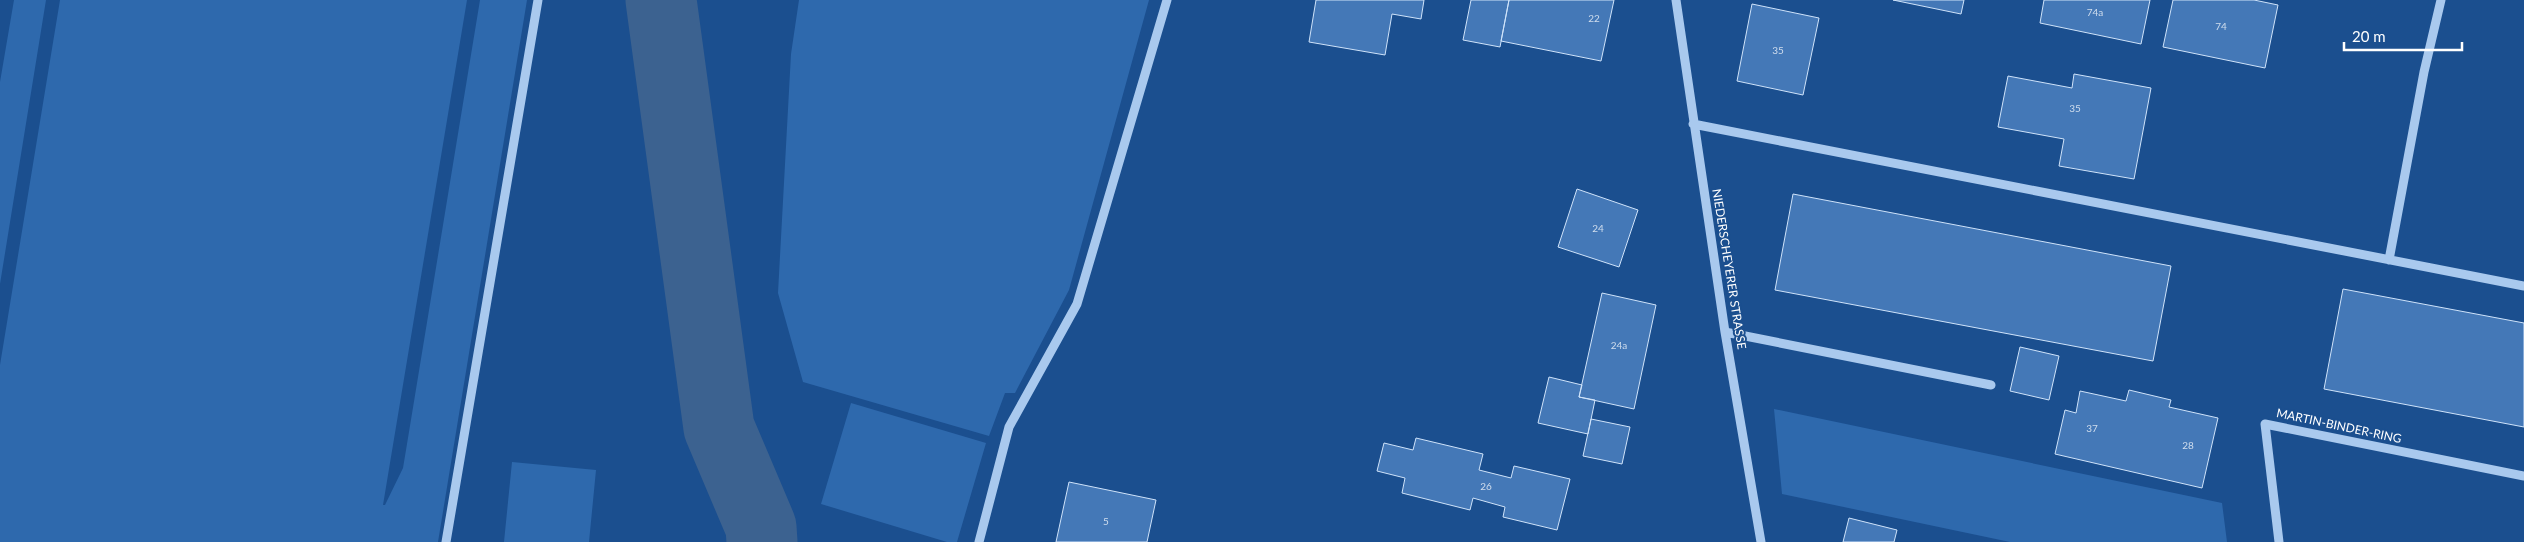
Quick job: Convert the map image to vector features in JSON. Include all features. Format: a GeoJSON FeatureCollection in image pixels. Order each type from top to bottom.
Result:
{"type":"FeatureCollection","features":[{"type":"Feature","properties":{"kind":"street"},"geometry":{"type":"LineString","coordinates":[[446,542],[538,0]]}},
{"type":"Feature","properties":{"kind":"street"},"geometry":{"type":"LineString","coordinates":[[979,542],[1009,427],[1077,304],[1167,0]]}},
{"type":"Feature","properties":{"kind":"street","name":"NIEDERSCHEYERER STRASSE"},"geometry":{"type":"LineString","coordinates":[[1676,0],[1725,332],[1761,542]]}},
{"type":"Feature","properties":{"kind":"street"},"geometry":{"type":"LineString","coordinates":[[2389,260],[2424,72],[2440,0]]}},
{"type":"Feature","properties":{"kind":"street"},"geometry":{"type":"LineString","coordinates":[[1694,124],[2524,286]]}},
{"type":"Feature","properties":{"kind":"street"},"geometry":{"type":"LineString","coordinates":[[1725,332],[1991,385]]}},
{"type":"Feature","properties":{"kind":"street","name":"MARTIN-BINDER-RING"},"geometry":{"type":"LineString","coordinates":[[2279,542],[2265,424],[2524,476]]}},
{"type":"Feature","properties":{"kind":"shaded area"},"geometry":{"type":"Polygon","coordinates":[[[14,0],[46,0],[0,284],[0,82],[14,0]]]}},
{"type":"Feature","properties":{"kind":"shaded area"},"geometry":{"type":"Polygon","coordinates":[[[60,0],[467,0],[383,505],[385,505],[403,468],[480,0],[527,0],[438,542],[0,542],[0,365],[60,0]]]}},
{"type":"Feature","properties":{"kind":"shaded area"},"geometry":{"type":"Polygon","coordinates":[[[799,0],[1149,0],[1069,290],[1015,393],[1005,393],[989,436],[803,382],[778,293],[791,54],[799,0]]]}},
{"type":"Feature","properties":{"kind":"shaded area"},"geometry":{"type":"Polygon","coordinates":[[[851,403],[986,443],[957,542],[947,542],[821,504],[851,403]]]}},
{"type":"Feature","properties":{"kind":"shaded area"},"geometry":{"type":"Polygon","coordinates":[[[1774,409],[2222,503],[2227,542],[2010,542],[1782,494],[1774,409]]]}},
{"type":"Feature","properties":{"kind":"shaded area"},"geometry":{"type":"Polygon","coordinates":[[[512,462],[596,470],[589,542],[504,542],[512,462]]]}},
{"type":"Feature","properties":{"kind":"building"},"geometry":{"type":"Polygon","coordinates":[[[1316,0],[1424,0],[1421,19],[1392,14],[1385,55],[1309,42],[1316,0]]]}},
{"type":"Feature","properties":{"kind":"building"},"geometry":{"type":"Polygon","coordinates":[[[1471,0],[1509,0],[1500,47],[1463,40],[1471,0]]]}},
{"type":"Feature","properties":{"kind":"building"},"geometry":{"type":"Polygon","coordinates":[[[1509,0],[1614,0],[1601,61],[1501,41],[1509,0]]]}},
{"type":"Feature","properties":{"kind":"building"},"geometry":{"type":"Polygon","coordinates":[[[1893,0],[1964,0],[1961,14],[1893,0]]]}},
{"type":"Feature","properties":{"kind":"building"},"geometry":{"type":"Polygon","coordinates":[[[2044,0],[2150,0],[2141,44],[2040,23],[2044,0]]]}},
{"type":"Feature","properties":{"kind":"building"},"geometry":{"type":"Polygon","coordinates":[[[2173,0],[2254,0],[2278,5],[2265,68],[2163,47],[2173,0]]]}},
{"type":"Feature","properties":{"kind":"building"},"geometry":{"type":"Polygon","coordinates":[[[1752,4],[1819,18],[1803,95],[1737,81],[1752,4]]]}},
{"type":"Feature","properties":{"kind":"building"},"geometry":{"type":"Polygon","coordinates":[[[2074,74],[2151,88],[2134,179],[2059,166],[2064,139],[1998,127],[2008,76],[2072,88],[2074,74]]]}},
{"type":"Feature","properties":{"kind":"building"},"geometry":{"type":"Polygon","coordinates":[[[1577,189],[1638,210],[1619,267],[1558,247],[1577,189]]]}},
{"type":"Feature","properties":{"kind":"building"},"geometry":{"type":"Polygon","coordinates":[[[1793,194],[2171,266],[2153,361],[1775,290],[1793,194]]]}},
{"type":"Feature","properties":{"kind":"building"},"geometry":{"type":"Polygon","coordinates":[[[2343,289],[2524,323],[2524,427],[2324,389],[2343,289]]]}},
{"type":"Feature","properties":{"kind":"building"},"geometry":{"type":"Polygon","coordinates":[[[1602,293],[1656,305],[1634,409],[1579,397],[1602,293]]]}},
{"type":"Feature","properties":{"kind":"building"},"geometry":{"type":"Polygon","coordinates":[[[2020,347],[2059,356],[2049,400],[2010,391],[2020,347]]]}},
{"type":"Feature","properties":{"kind":"building"},"geometry":{"type":"Polygon","coordinates":[[[1549,377],[1582,385],[1579,397],[1595,400],[1588,434],[1538,423],[1549,377]]]}},
{"type":"Feature","properties":{"kind":"building"},"geometry":{"type":"Polygon","coordinates":[[[2129,390],[2171,400],[2169,407],[2218,418],[2202,488],[2055,454],[2065,410],[2076,413],[2080,391],[2126,401],[2129,390]]]}},
{"type":"Feature","properties":{"kind":"building"},"geometry":{"type":"Polygon","coordinates":[[[1591,419],[1630,427],[1622,464],[1583,456],[1591,419]]]}},
{"type":"Feature","properties":{"kind":"building"},"geometry":{"type":"Polygon","coordinates":[[[1416,438],[1483,454],[1479,470],[1511,478],[1514,466],[1570,479],[1557,530],[1503,517],[1505,507],[1473,498],[1470,510],[1402,493],[1405,478],[1377,471],[1384,443],[1413,450],[1416,438]]]}},
{"type":"Feature","properties":{"kind":"building"},"geometry":{"type":"Polygon","coordinates":[[[1069,482],[1156,500],[1147,542],[1056,542],[1069,482]]]}},
{"type":"Feature","properties":{"kind":"building"},"geometry":{"type":"Polygon","coordinates":[[[1849,518],[1897,530],[1894,542],[1843,542],[1849,518]]]}},
{"type":"Feature","properties":{"kind":"waterway"},"geometry":{"type":"LineString","coordinates":[[661,0],[719,428],[761,527],[762,542]]}}]}
